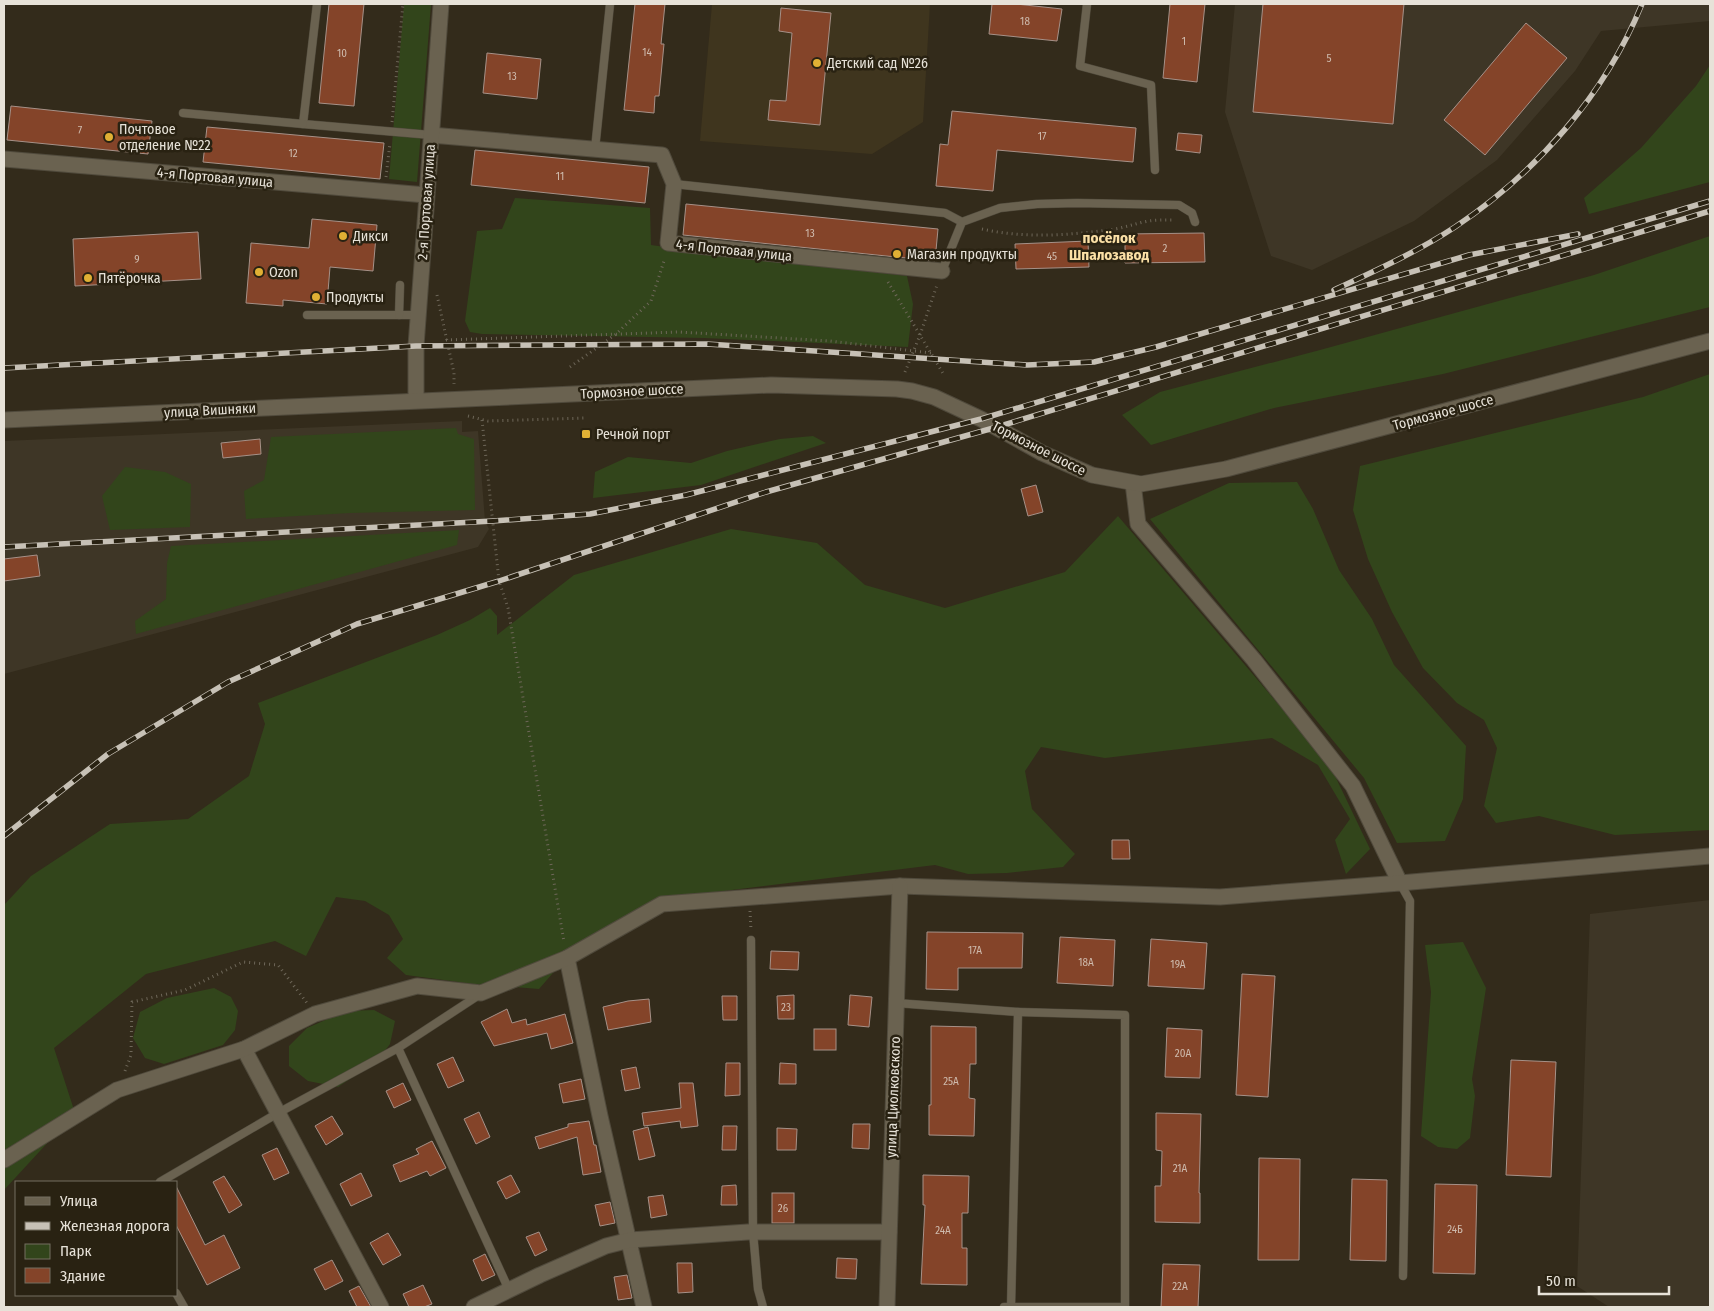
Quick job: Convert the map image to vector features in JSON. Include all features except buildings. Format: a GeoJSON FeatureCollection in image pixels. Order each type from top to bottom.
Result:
{"type":"FeatureCollection","features":[{"type":"Feature","properties":{"kind":"street","name":"2-я Портовая улица"},"geometry":{"type":"LineString","coordinates":[[416,400],[416,346],[441,4]]}},
{"type":"Feature","properties":{"kind":"street","name":"4-я Портовая улица"},"geometry":{"type":"LineString","coordinates":[[431,134],[662,155],[674,184],[668,243],[942,271]]}},
{"type":"Feature","properties":{"kind":"street","name":"4-я Портовая улица"},"geometry":{"type":"LineString","coordinates":[[4,159],[426,195]]}},
{"type":"Feature","properties":{"kind":"street","name":"Тормозное шоссе"},"geometry":{"type":"LineString","coordinates":[[416,400],[771,385],[897,389],[934,397],[997,427],[1042,453],[1092,475],[1141,484],[1226,469],[1710,341]]}},
{"type":"Feature","properties":{"kind":"street","name":"улица Вишняки"},"geometry":{"type":"LineString","coordinates":[[4,420],[416,400]]}},
{"type":"Feature","properties":{"kind":"street"},"geometry":{"type":"LineString","coordinates":[[1133,483],[1138,524],[1254,660],[1353,786],[1400,883]]}},
{"type":"Feature","properties":{"kind":"street"},"geometry":{"type":"LineString","coordinates":[[4,1160],[117,1090],[244,1049],[315,1014],[417,986],[481,994],[567,958],[662,904],[900,886],[1220,896],[1400,883],[1710,856]]}},
{"type":"Feature","properties":{"kind":"street","name":"улица Циолковского"},"geometry":{"type":"LineString","coordinates":[[887,1307],[900,886]]}},
{"type":"Feature","properties":{"kind":"street"},"geometry":{"type":"LineString","coordinates":[[567,958],[600,1116],[644,1307]]}},
{"type":"Feature","properties":{"kind":"street"},"geometry":{"type":"LineString","coordinates":[[244,1049],[381,1307]]}},
{"type":"Feature","properties":{"kind":"street"},"geometry":{"type":"LineString","coordinates":[[474,1307],[606,1246],[630,1240],[754,1232],[889,1232]]}},
{"type":"Feature","properties":{"kind":"lane"},"geometry":{"type":"LineString","coordinates":[[303,124],[316,4]]}},
{"type":"Feature","properties":{"kind":"lane"},"geometry":{"type":"LineString","coordinates":[[595,149],[610,4]]}},
{"type":"Feature","properties":{"kind":"lane"},"geometry":{"type":"LineString","coordinates":[[1087,4],[1080,66],[1151,85],[1155,170]]}},
{"type":"Feature","properties":{"kind":"lane"},"geometry":{"type":"LineString","coordinates":[[183,113],[431,134]]}},
{"type":"Feature","properties":{"kind":"lane"},"geometry":{"type":"LineString","coordinates":[[674,184],[945,213],[962,222]]}},
{"type":"Feature","properties":{"kind":"lane"},"geometry":{"type":"LineString","coordinates":[[942,271],[962,222],[1000,208],[1077,203],[1179,205],[1192,213],[1195,222]]}},
{"type":"Feature","properties":{"kind":"lane"},"geometry":{"type":"LineString","coordinates":[[399,315],[400,285]]}},
{"type":"Feature","properties":{"kind":"lane"},"geometry":{"type":"LineString","coordinates":[[306,315],[418,315]]}},
{"type":"Feature","properties":{"kind":"lane"},"geometry":{"type":"LineString","coordinates":[[1400,883],[1410,901],[1402,1276]]}},
{"type":"Feature","properties":{"kind":"lane"},"geometry":{"type":"LineString","coordinates":[[751,940],[754,1232],[758,1289],[762,1307]]}},
{"type":"Feature","properties":{"kind":"lane"},"geometry":{"type":"LineString","coordinates":[[162,1181],[278,1113],[398,1048],[481,994]]}},
{"type":"Feature","properties":{"kind":"lane"},"geometry":{"type":"LineString","coordinates":[[896,1003],[1018,1012],[1125,1015],[1125,1307],[1004,1307]]}},
{"type":"Feature","properties":{"kind":"lane"},"geometry":{"type":"LineString","coordinates":[[1011,1307],[1018,1012]]}},
{"type":"Feature","properties":{"kind":"lane"},"geometry":{"type":"LineString","coordinates":[[398,1048],[509,1290]]}},
{"type":"Feature","properties":{"kind":"lane"},"geometry":{"type":"LineString","coordinates":[[178,1296],[184,1307]]}},
{"type":"Feature","properties":{"kind":"path"},"geometry":{"type":"LineString","coordinates":[[385,192],[403,4]]}},
{"type":"Feature","properties":{"kind":"path"},"geometry":{"type":"LineString","coordinates":[[962,222],[1001,233],[1029,235],[1097,232],[1124,228],[1149,220],[1172,220]]}},
{"type":"Feature","properties":{"kind":"path"},"geometry":{"type":"LineString","coordinates":[[570,367],[616,334],[651,301],[668,243]]}},
{"type":"Feature","properties":{"kind":"path"},"geometry":{"type":"LineString","coordinates":[[878,264],[944,375]]}},
{"type":"Feature","properties":{"kind":"path"},"geometry":{"type":"LineString","coordinates":[[905,372],[942,271]]}},
{"type":"Feature","properties":{"kind":"path"},"geometry":{"type":"LineString","coordinates":[[436,294],[454,373],[456,412],[488,421],[586,418]]}},
{"type":"Feature","properties":{"kind":"path"},"geometry":{"type":"LineString","coordinates":[[446,340],[680,332],[830,341],[931,353]]}},
{"type":"Feature","properties":{"kind":"path"},"geometry":{"type":"LineString","coordinates":[[482,420],[499,581],[508,608],[567,958]]}},
{"type":"Feature","properties":{"kind":"path"},"geometry":{"type":"LineString","coordinates":[[750,898],[751,940]]}},
{"type":"Feature","properties":{"kind":"path"},"geometry":{"type":"LineString","coordinates":[[117,1090],[131,1055],[132,1002],[185,990],[243,962],[278,965],[315,1014]]}},
{"type":"Feature","properties":{"kind":"shaded area","name":"Детский сад №26"},"geometry":{"type":"Polygon","coordinates":[[[712,4],[930,4],[923,122],[872,154],[700,141],[712,4]]]}},
{"type":"Feature","properties":{"kind":"shaded area"},"geometry":{"type":"Polygon","coordinates":[[[1235,4],[1710,4],[1710,21],[1601,31],[1575,71],[1497,160],[1414,221],[1312,270],[1271,256],[1225,112],[1235,4]]]}},
{"type":"Feature","properties":{"kind":"shaded area"},"geometry":{"type":"Polygon","coordinates":[[[462,421],[462,432],[478,431],[485,521],[489,529],[478,547],[4,674],[4,441],[462,421]]]}},
{"type":"Feature","properties":{"kind":"shaded area"},"geometry":{"type":"Polygon","coordinates":[[[1710,900],[1710,1307],[1609,1307],[1577,1286],[1590,914],[1710,900]]]}},
{"type":"Feature","properties":{"kind":"green space"},"geometry":{"type":"Polygon","coordinates":[[[404,4],[431,4],[417,182],[389,179],[404,4]]]}},
{"type":"Feature","properties":{"kind":"green space"},"geometry":{"type":"Polygon","coordinates":[[[1710,65],[1710,182],[1589,214],[1584,198],[1641,148],[1696,86],[1710,65]]]}},
{"type":"Feature","properties":{"kind":"green space"},"geometry":{"type":"Polygon","coordinates":[[[515,198],[650,208],[651,245],[907,276],[913,304],[908,347],[704,338],[482,334],[470,332],[465,321],[477,231],[502,229],[515,198]]]}},
{"type":"Feature","properties":{"kind":"green space"},"geometry":{"type":"Polygon","coordinates":[[[1710,236],[1710,307],[1443,374],[1274,408],[1151,445],[1122,415],[1160,392],[1594,275],[1710,236]]]}},
{"type":"Feature","properties":{"kind":"green space"},"geometry":{"type":"Polygon","coordinates":[[[1710,374],[1710,830],[1615,835],[1539,816],[1496,823],[1484,806],[1497,748],[1484,720],[1457,703],[1423,668],[1392,612],[1368,559],[1353,510],[1360,466],[1643,397],[1710,374]]]}},
{"type":"Feature","properties":{"kind":"green space"},"geometry":{"type":"Polygon","coordinates":[[[456,428],[458,434],[474,439],[475,510],[350,513],[246,519],[244,491],[264,480],[271,437],[456,428]]]}},
{"type":"Feature","properties":{"kind":"green space"},"geometry":{"type":"Polygon","coordinates":[[[813,436],[826,443],[701,485],[593,498],[595,472],[628,457],[691,463],[727,451],[780,439],[813,436]]]}},
{"type":"Feature","properties":{"kind":"green space"},"geometry":{"type":"Polygon","coordinates":[[[125,467],[165,472],[191,484],[190,527],[110,530],[102,496],[125,467]]]}},
{"type":"Feature","properties":{"kind":"green space"},"geometry":{"type":"Polygon","coordinates":[[[1297,482],[1313,509],[1339,570],[1372,619],[1394,665],[1466,746],[1463,799],[1445,841],[1397,843],[1364,778],[1150,519],[1229,483],[1297,482]]]}},
{"type":"Feature","properties":{"kind":"green space"},"geometry":{"type":"Polygon","coordinates":[[[1118,516],[1290,718],[1326,757],[1370,849],[1346,874],[1335,840],[1350,819],[1318,765],[1272,738],[1105,758],[1041,747],[1025,771],[1032,809],[1075,854],[1063,867],[1007,873],[968,874],[935,865],[659,899],[580,942],[539,989],[474,984],[406,975],[387,958],[403,939],[389,915],[365,901],[336,897],[306,956],[275,941],[146,974],[54,1048],[75,1113],[4,1190],[4,905],[31,876],[110,824],[188,819],[249,776],[265,724],[258,703],[437,635],[470,620],[490,608],[497,616],[497,635],[574,575],[731,529],[817,543],[865,585],[945,608],[1065,572],[1118,516]]]}},
{"type":"Feature","properties":{"kind":"green space"},"geometry":{"type":"Polygon","coordinates":[[[459,530],[457,545],[136,634],[135,621],[166,599],[167,563],[171,546],[459,530]]]}},
{"type":"Feature","properties":{"kind":"green space"},"geometry":{"type":"Polygon","coordinates":[[[1463,942],[1486,988],[1472,1079],[1475,1096],[1470,1138],[1457,1149],[1438,1147],[1421,1136],[1431,992],[1425,945],[1463,942]]]}},
{"type":"Feature","properties":{"kind":"green space"},"geometry":{"type":"Polygon","coordinates":[[[214,988],[231,997],[238,1011],[235,1030],[223,1045],[164,1064],[145,1058],[133,1038],[140,1012],[167,998],[214,988]]]}},
{"type":"Feature","properties":{"kind":"green space"},"geometry":{"type":"Polygon","coordinates":[[[374,1010],[395,1021],[390,1044],[378,1060],[338,1087],[308,1081],[289,1066],[289,1046],[307,1028],[346,1011],[374,1010]]]}},
{"type":"Feature","properties":{"kind":"railway"},"geometry":{"type":"LineString","coordinates":[[1334,290],[1396,261],[1455,227],[1485,206],[1540,157],[1565,129],[1609,70],[1642,4]]}},
{"type":"Feature","properties":{"kind":"railway"},"geometry":{"type":"LineString","coordinates":[[4,547],[493,521],[590,514],[686,495],[981,419],[1710,201]]}},
{"type":"Feature","properties":{"kind":"railway"},"geometry":{"type":"LineString","coordinates":[[4,836],[108,754],[228,682],[357,624],[499,581],[766,492],[997,427],[1710,211]]}},
{"type":"Feature","properties":{"kind":"railway"},"geometry":{"type":"LineString","coordinates":[[4,368],[416,346],[707,344],[1027,365],[1094,362],[1156,347],[1469,255],[1578,234]]}},
{"type":"Feature","properties":{"kind":"place","name":"Детский сад №26"},"geometry":{"type":"Point","coordinates":[817,63]}},
{"type":"Feature","properties":{"kind":"place","name":"Почтовое отделение №22"},"geometry":{"type":"Point","coordinates":[109,137]}},
{"type":"Feature","properties":{"kind":"place","name":"Дикси"},"geometry":{"type":"Point","coordinates":[343,236]}},
{"type":"Feature","properties":{"kind":"place","name":"Магазин продукты"},"geometry":{"type":"Point","coordinates":[897,254]}},
{"type":"Feature","properties":{"kind":"place","name":"Ozon"},"geometry":{"type":"Point","coordinates":[259,272]}},
{"type":"Feature","properties":{"kind":"place","name":"Пятёрочка"},"geometry":{"type":"Point","coordinates":[88,278]}},
{"type":"Feature","properties":{"kind":"place","name":"Продукты"},"geometry":{"type":"Point","coordinates":[316,297]}},
{"type":"Feature","properties":{"kind":"place","name":"Речной порт"},"geometry":{"type":"Point","coordinates":[586,434]}},
{"type":"Feature","properties":{"kind":"district","name":"посёлок Шпалозавод"},"geometry":{"type":"Point","coordinates":[1109,246]}}]}
